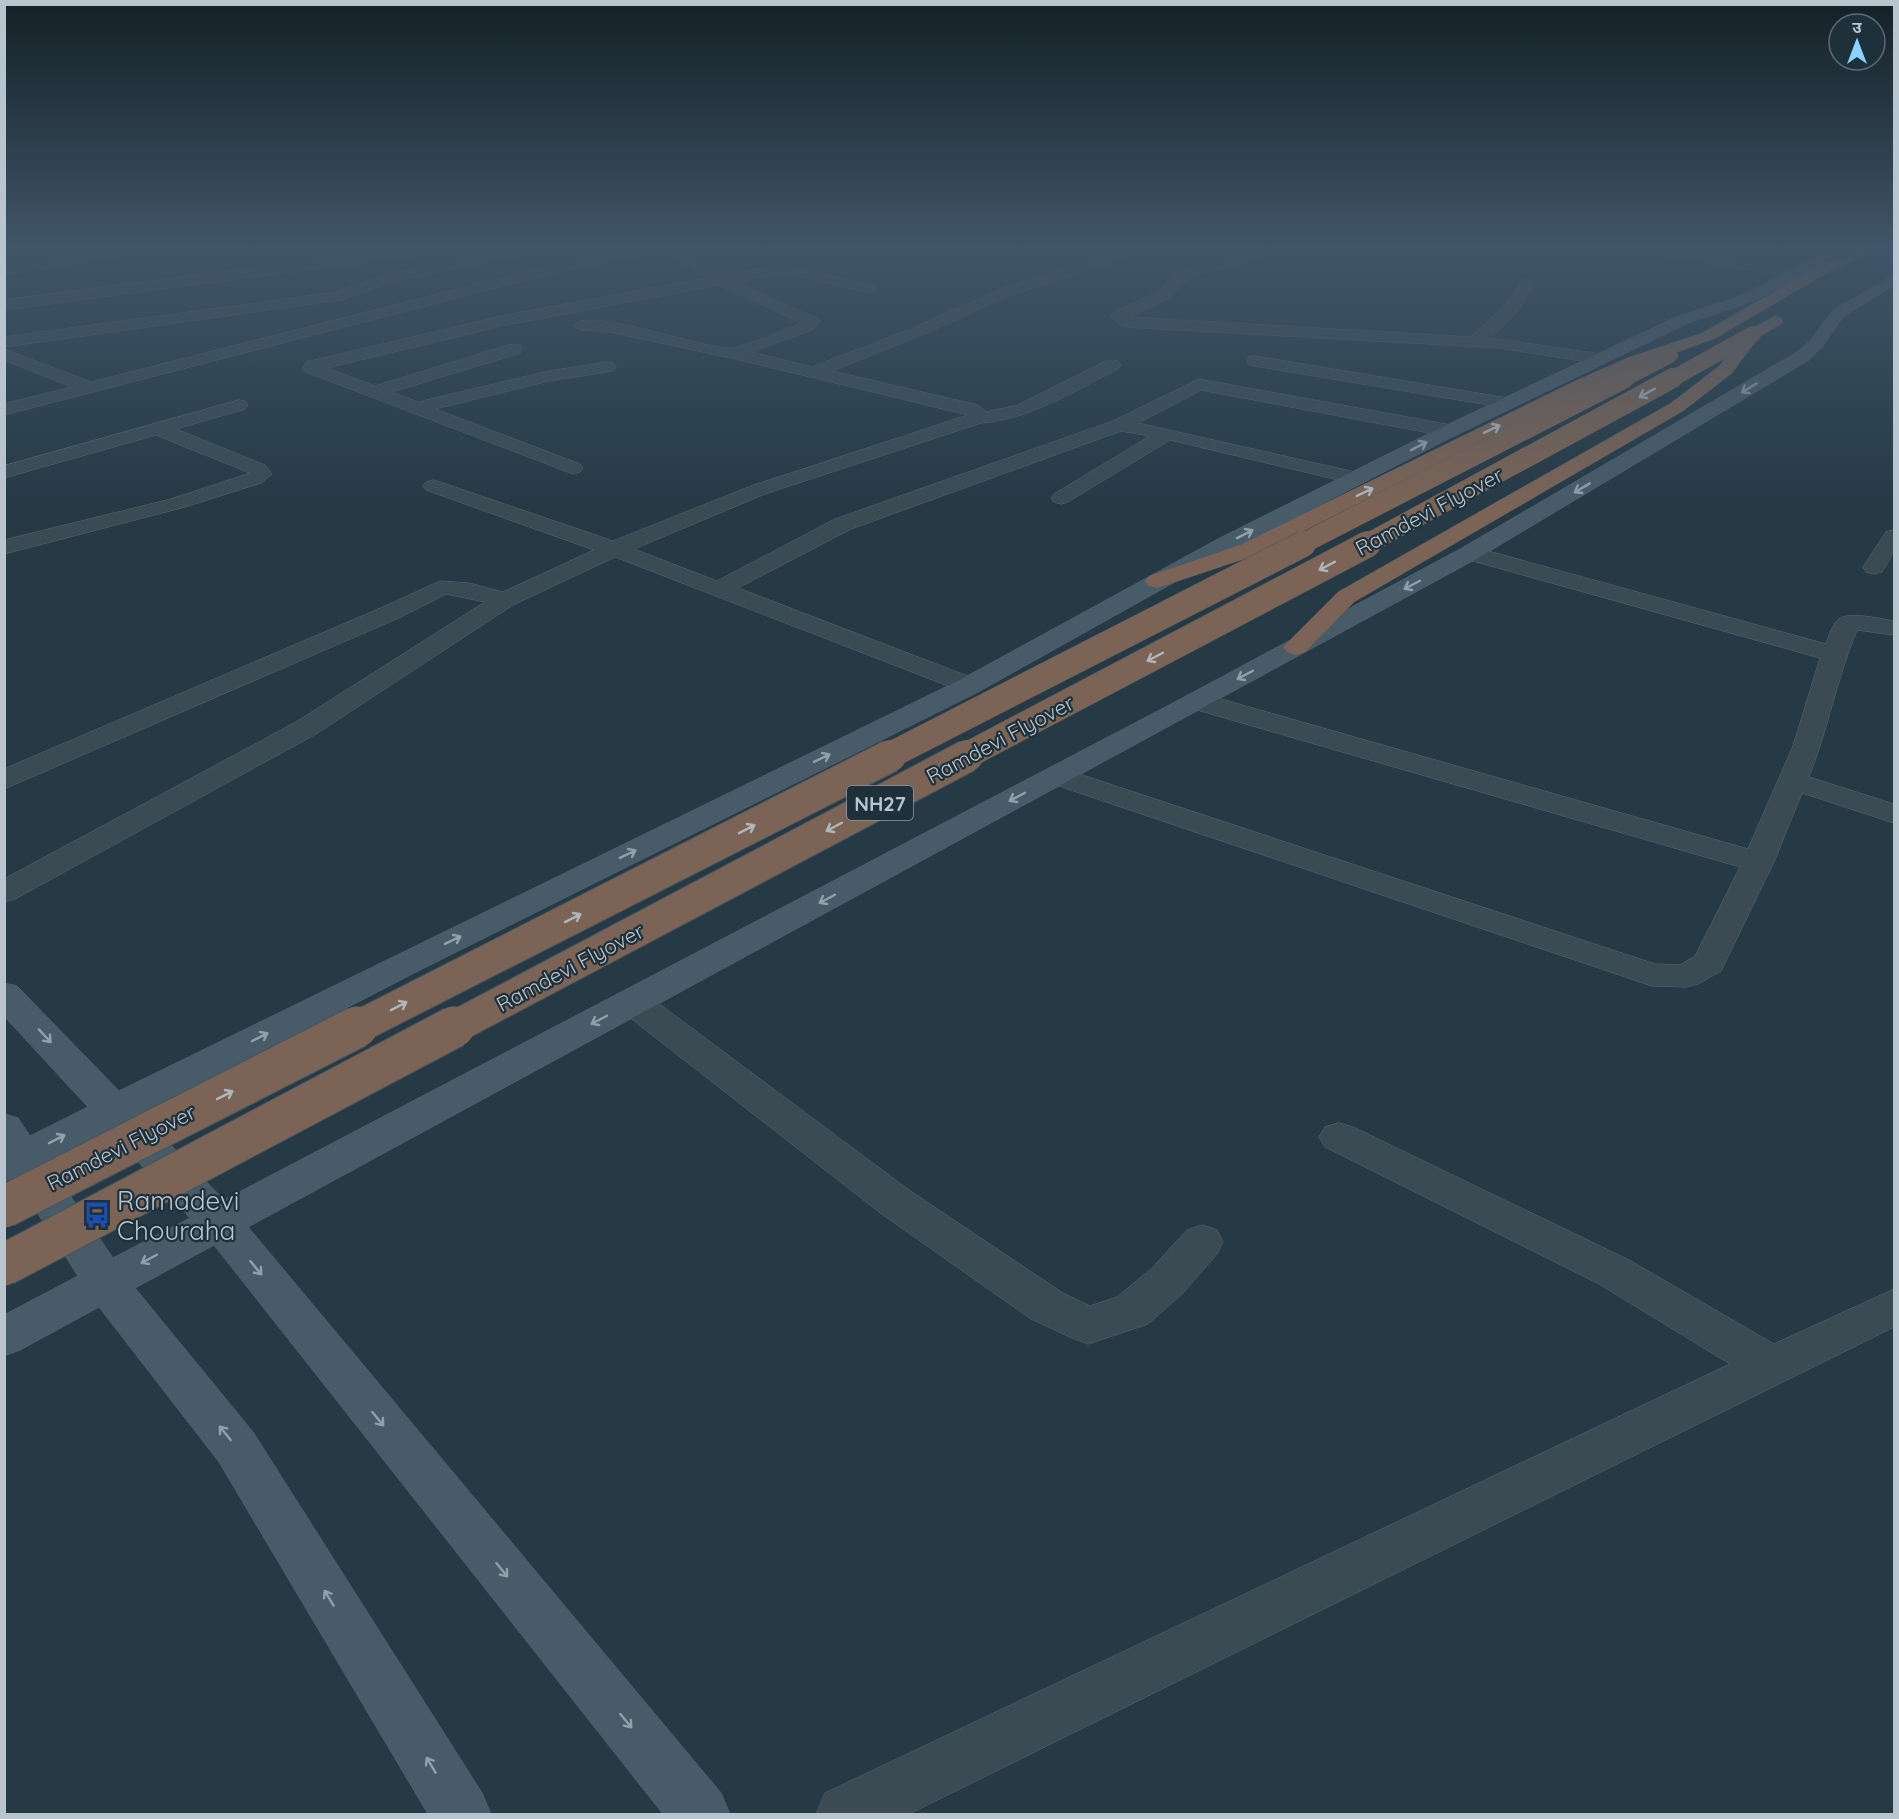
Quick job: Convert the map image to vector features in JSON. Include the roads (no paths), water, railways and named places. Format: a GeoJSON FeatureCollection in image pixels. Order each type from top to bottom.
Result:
{"type":"FeatureCollection","features":[{"type":"Feature","properties":{"kind":"highway","name":"Ramdevi Flyover"},"geometry":{"type":"LineString","coordinates":[[4,1207],[1712,334]]}},
{"type":"Feature","properties":{"kind":"highway","name":"Ramdevi Flyover"},"geometry":{"type":"LineString","coordinates":[[4,1265],[1441,506],[1753,334]]}},
{"type":"Feature","properties":{"kind":"highway"},"geometry":{"type":"LineString","coordinates":[[1296,647],[1346,597],[1677,407],[1725,370],[1753,334]]}},
{"type":"Feature","properties":{"kind":"highway"},"geometry":{"type":"LineString","coordinates":[[1157,582],[1248,550],[1581,385],[1633,362],[1708,336]]}},
{"type":"Feature","properties":{"kind":"main road"},"geometry":{"type":"LineString","coordinates":[[461,1815],[236,1447],[105,1282],[11,1150],[114,1110],[969,686],[1157,582],[1355,478],[1652,334]]}},
{"type":"Feature","properties":{"kind":"main road"},"geometry":{"type":"LineString","coordinates":[[4,1337],[1057,776],[1470,553],[1803,356],[1823,334]]}},
{"type":"Feature","properties":{"kind":"main road"},"geometry":{"type":"LineString","coordinates":[[4,994],[219,1222],[700,1815]]}},
{"type":"Feature","properties":{"kind":"street"},"geometry":{"type":"LineString","coordinates":[[4,342],[65,334]]}},
{"type":"Feature","properties":{"kind":"street"},"geometry":{"type":"LineString","coordinates":[[4,410],[296,334]]}},
{"type":"Feature","properties":{"kind":"street"},"geometry":{"type":"LineString","coordinates":[[453,334],[312,366],[312,368],[573,468]]}},
{"type":"Feature","properties":{"kind":"street"},"geometry":{"type":"LineString","coordinates":[[642,334],[972,410],[978,413],[977,418]]}},
{"type":"Feature","properties":{"kind":"street"},"geometry":{"type":"LineString","coordinates":[[740,355],[737,353],[739,351],[787,334]]}},
{"type":"Feature","properties":{"kind":"street"},"geometry":{"type":"LineString","coordinates":[[814,372],[911,334]]}},
{"type":"Feature","properties":{"kind":"street"},"geometry":{"type":"LineString","coordinates":[[719,589],[843,524],[1120,425],[1199,384],[1318,334]]}},
{"type":"Feature","properties":{"kind":"street"},"geometry":{"type":"LineString","coordinates":[[1354,334],[1476,341],[1550,349],[1601,358]]}},
{"type":"Feature","properties":{"kind":"street"},"geometry":{"type":"LineString","coordinates":[[1476,341],[1484,334]]}},
{"type":"Feature","properties":{"kind":"street"},"geometry":{"type":"LineString","coordinates":[[375,392],[514,349]]}},
{"type":"Feature","properties":{"kind":"street"},"geometry":{"type":"LineString","coordinates":[[4,354],[88,387]]}},
{"type":"Feature","properties":{"kind":"street"},"geometry":{"type":"LineString","coordinates":[[4,892],[306,728],[505,600],[614,549],[758,490],[977,418],[1011,414],[1112,365]]}},
{"type":"Feature","properties":{"kind":"street"},"geometry":{"type":"LineString","coordinates":[[1244,365],[1507,404]]}},
{"type":"Feature","properties":{"kind":"street"},"geometry":{"type":"LineString","coordinates":[[416,408],[522,382],[607,367]]}},
{"type":"Feature","properties":{"kind":"street"},"geometry":{"type":"LineString","coordinates":[[1199,384],[1451,430]]}},
{"type":"Feature","properties":{"kind":"street"},"geometry":{"type":"LineString","coordinates":[[4,472],[239,405]]}},
{"type":"Feature","properties":{"kind":"street"},"geometry":{"type":"LineString","coordinates":[[1011,414],[1083,439]]}},
{"type":"Feature","properties":{"kind":"street"},"geometry":{"type":"LineString","coordinates":[[1120,425],[1355,478]]}},
{"type":"Feature","properties":{"kind":"street"},"geometry":{"type":"LineString","coordinates":[[4,547],[178,503],[254,479],[262,474],[258,470],[159,429]]}},
{"type":"Feature","properties":{"kind":"street"},"geometry":{"type":"LineString","coordinates":[[1061,498],[1167,434]]}},
{"type":"Feature","properties":{"kind":"street"},"geometry":{"type":"LineString","coordinates":[[433,486],[614,549],[969,686]]}},
{"type":"Feature","properties":{"kind":"street"},"geometry":{"type":"LineString","coordinates":[[1874,567],[1894,537]]}},
{"type":"Feature","properties":{"kind":"street"},"geometry":{"type":"LineString","coordinates":[[1470,553],[1834,654]]}},
{"type":"Feature","properties":{"kind":"street"},"geometry":{"type":"LineString","coordinates":[[4,780],[392,612],[440,588],[469,590],[505,600]]}},
{"type":"Feature","properties":{"kind":"street"},"geometry":{"type":"LineString","coordinates":[[1057,776],[1652,975],[1686,975],[1709,963],[1758,862],[1807,746],[1834,654],[1847,624],[1850,622],[1894,628]]}},
{"type":"Feature","properties":{"kind":"street"},"geometry":{"type":"LineString","coordinates":[[1197,701],[1758,862]]}},
{"type":"Feature","properties":{"kind":"street"},"geometry":{"type":"LineString","coordinates":[[1793,781],[1894,814]]}},
{"type":"Feature","properties":{"kind":"street"},"geometry":{"type":"LineString","coordinates":[[633,1002],[894,1202],[1047,1306],[1088,1325],[1132,1311],[1167,1281],[1202,1242]]}},
{"type":"Feature","properties":{"kind":"street"},"geometry":{"type":"LineString","coordinates":[[1339,1137],[1614,1272],[1772,1366]]}},
{"type":"Feature","properties":{"kind":"street"},"geometry":{"type":"LineString","coordinates":[[846,1815],[1894,1306]]}},
{"type":"Feature","properties":{"kind":"place","name":"Ramadevi Chouraha"},"geometry":{"type":"Point","coordinates":[97,1215]}}]}
